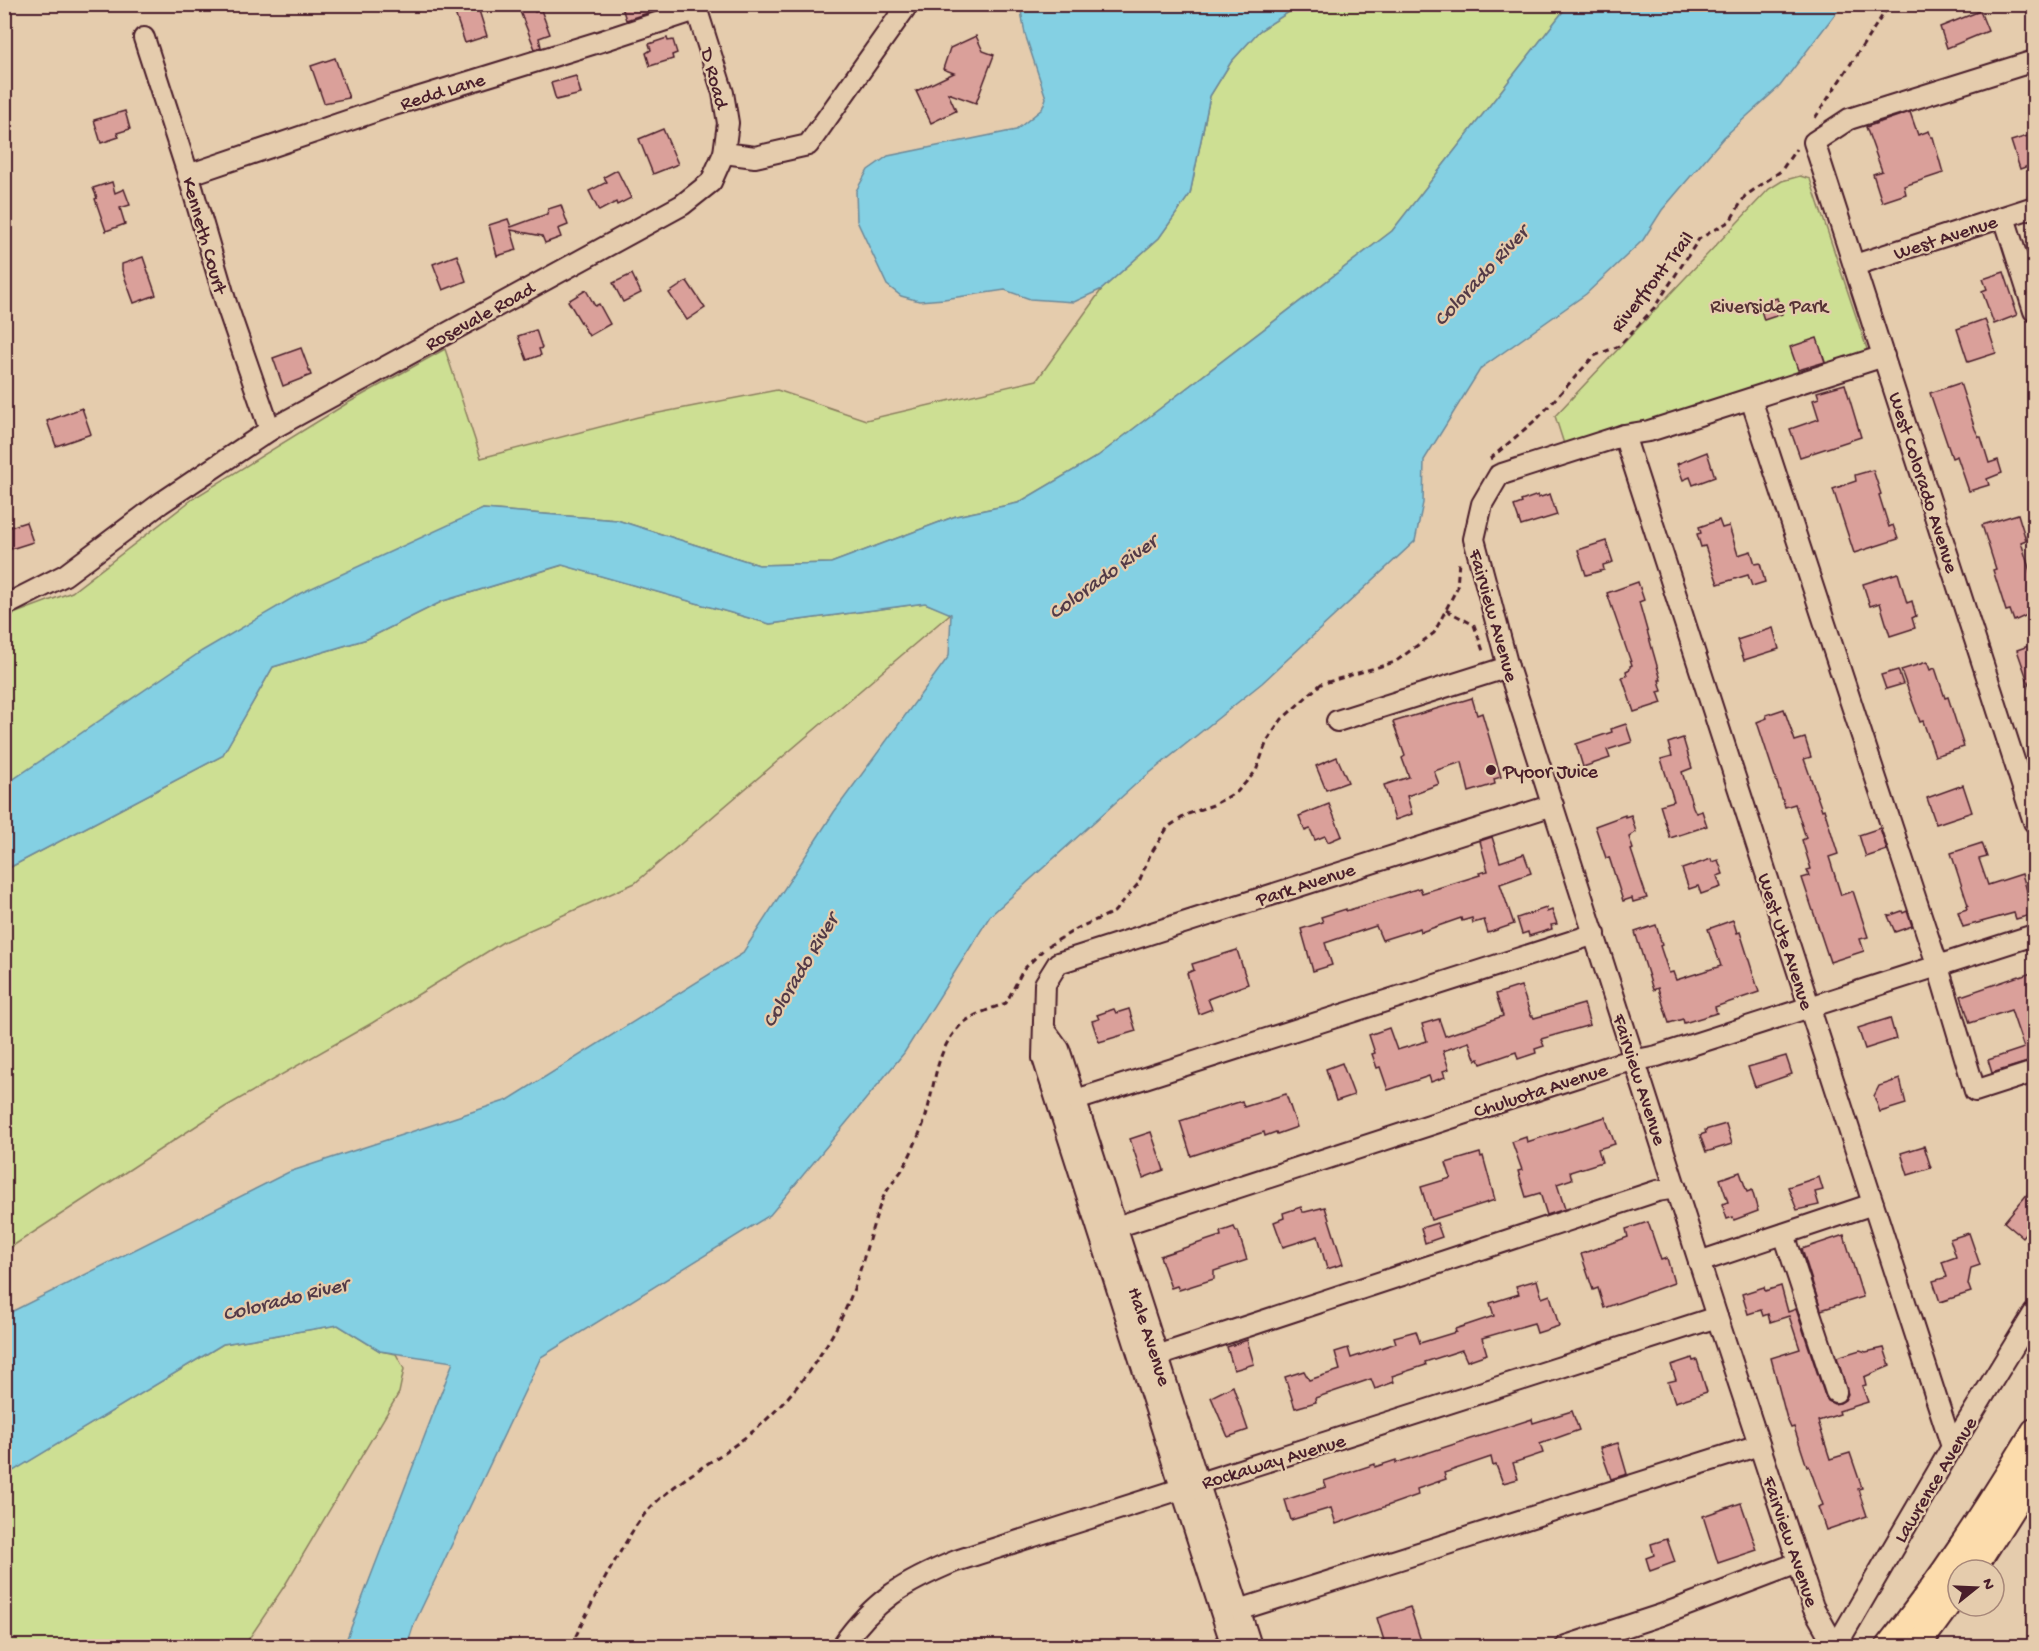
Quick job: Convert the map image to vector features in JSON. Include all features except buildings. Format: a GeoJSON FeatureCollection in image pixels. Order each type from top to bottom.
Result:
{"type":"FeatureCollection","features":[{"type":"Feature","properties":{"kind":"main road"},"geometry":{"type":"LineString","coordinates":[[1888,1647],[1967,1539],[2034,1431]]}},
{"type":"Feature","properties":{"kind":"main road"},"geometry":{"type":"LineString","coordinates":[[1981,1558],[2034,1474]]}},
{"type":"Feature","properties":{"kind":"main road"},"geometry":{"type":"LineString","coordinates":[[1918,1647],[1946,1608]]}},
{"type":"Feature","properties":{"kind":"street"},"geometry":{"type":"LineString","coordinates":[[724,153],[755,158],[808,145],[908,4]]}},
{"type":"Feature","properties":{"kind":"street","name":"D Road"},"geometry":{"type":"LineString","coordinates":[[696,7],[723,93],[728,123],[724,153]]}},
{"type":"Feature","properties":{"kind":"street","name":"Redd Lane"},"geometry":{"type":"LineString","coordinates":[[188,175],[394,105],[602,41],[696,7]]}},
{"type":"Feature","properties":{"kind":"street","name":"Kenneth Court"},"geometry":{"type":"LineString","coordinates":[[144,39],[226,303],[270,430]]}},
{"type":"Feature","properties":{"kind":"street"},"geometry":{"type":"LineString","coordinates":[[1808,141],[1850,119],[2034,61]]}},
{"type":"Feature","properties":{"kind":"street","name":"West Colorado Avenue"},"geometry":{"type":"LineString","coordinates":[[1808,141],[1855,265],[2034,822]]}},
{"type":"Feature","properties":{"kind":"street","name":"Rosevale Road"},"geometry":{"type":"LineString","coordinates":[[4,606],[65,576],[160,503],[270,430],[682,205],[711,182],[724,153]]}},
{"type":"Feature","properties":{"kind":"street","name":"West Avenue"},"geometry":{"type":"LineString","coordinates":[[1855,265],[2034,207]]}},
{"type":"Feature","properties":{"kind":"street"},"geometry":{"type":"LineString","coordinates":[[2004,217],[2034,311]]}},
{"type":"Feature","properties":{"kind":"street","name":"Fairview Avenue"},"geometry":{"type":"LineString","coordinates":[[1836,1647],[1814,1607],[1798,1563],[1553,805],[1499,670],[1474,539],[1482,504],[1499,475],[1624,435],[1655,429],[1884,356]]}},
{"type":"Feature","properties":{"kind":"street"},"geometry":{"type":"LineString","coordinates":[[1752,399],[1938,967],[1975,1091],[2034,1072]]}},
{"type":"Feature","properties":{"kind":"street","name":"West Ute Avenue"},"geometry":{"type":"LineString","coordinates":[[1624,435],[1952,1447]]}},
{"type":"Feature","properties":{"kind":"street"},"geometry":{"type":"LineString","coordinates":[[1337,721],[1499,670]]}},
{"type":"Feature","properties":{"kind":"street","name":"Park Avenue"},"geometry":{"type":"LineString","coordinates":[[1058,963],[1553,805]]}},
{"type":"Feature","properties":{"kind":"street"},"geometry":{"type":"LineString","coordinates":[[1076,1101],[1594,934]]}},
{"type":"Feature","properties":{"kind":"street","name":"Chuluota Avenue"},"geometry":{"type":"LineString","coordinates":[[1116,1227],[1617,1064],[1657,1056],[2034,935]]}},
{"type":"Feature","properties":{"kind":"street","name":"Hale Avenue"},"geometry":{"type":"LineString","coordinates":[[1058,963],[1045,984],[1043,1058],[1189,1486],[1239,1610],[1251,1647]]}},
{"type":"Feature","properties":{"kind":"street","name":"Hale Avenue"},"geometry":{"type":"LineString","coordinates":[[1045,1030],[1059,1049],[1157,1356],[1232,1647]]}},
{"type":"Feature","properties":{"kind":"street"},"geometry":{"type":"LineString","coordinates":[[1157,1356],[1657,1191],[1676,1188]]}},
{"type":"Feature","properties":{"kind":"street"},"geometry":{"type":"LineString","coordinates":[[1699,1262],[1873,1204]]}},
{"type":"Feature","properties":{"kind":"street"},"geometry":{"type":"LineString","coordinates":[[1784,1234],[1836,1392]]}},
{"type":"Feature","properties":{"kind":"street","name":"Lawrence Avenue"},"geometry":{"type":"LineString","coordinates":[[1836,1647],[1952,1447],[2034,1313]]}},
{"type":"Feature","properties":{"kind":"street","name":"Rockaway Avenue"},"geometry":{"type":"LineString","coordinates":[[846,1644],[868,1613],[892,1593],[920,1576],[956,1561],[1717,1317]]}},
{"type":"Feature","properties":{"kind":"street"},"geometry":{"type":"LineString","coordinates":[[1239,1610],[1759,1445]]}},
{"type":"Feature","properties":{"kind":"street"},"geometry":{"type":"LineString","coordinates":[[1566,1647],[1662,1615],[1798,1563]]}},
{"type":"Feature","properties":{"kind":"path"},"geometry":{"type":"LineString","coordinates":[[1814,121],[1890,4]]}},
{"type":"Feature","properties":{"kind":"path","name":"Riverfront Trail"},"geometry":{"type":"LineString","coordinates":[[1486,467],[1491,457],[1539,417],[1594,356],[1619,346],[1654,308],[1699,239],[1730,221],[1745,196],[1781,171],[1808,141]]}},
{"type":"Feature","properties":{"kind":"path"},"geometry":{"type":"LineString","coordinates":[[571,1647],[598,1590],[633,1529],[650,1508],[675,1484],[755,1430],[801,1379],[830,1338],[846,1308],[862,1266],[870,1232],[883,1197],[903,1167],[923,1124],[937,1066],[946,1044],[959,1026],[981,1013],[1006,1003],[1023,970],[1051,943],[1114,912],[1138,884],[1150,855],[1168,827],[1188,814],[1213,805],[1237,792],[1256,771],[1267,741],[1282,719],[1321,684],[1395,663],[1434,633],[1457,588],[1460,553]]}},
{"type":"Feature","properties":{"kind":"path"},"geometry":{"type":"LineString","coordinates":[[1445,610],[1474,625],[1499,670]]}},
{"type":"Feature","properties":{"kind":"green space"},"geometry":{"type":"Polygon","coordinates":[[[1300,5],[1568,5],[1392,231],[1098,456],[1018,503],[956,516],[831,563],[759,565],[617,520],[483,509],[5,785],[5,617],[72,592],[194,498],[346,404],[445,349],[481,458],[638,417],[777,390],[866,420],[1037,380],[1102,289],[1159,238],[1190,194],[1210,96],[1231,62],[1259,31],[1300,5]]]}},
{"type":"Feature","properties":{"kind":"green space","name":"Riverside Park"},"geometry":{"type":"Polygon","coordinates":[[[1800,176],[1810,179],[1870,358],[1565,447],[1555,416],[1769,189],[1782,181],[1800,176]]]}},
{"type":"Feature","properties":{"kind":"green space"},"geometry":{"type":"Polygon","coordinates":[[[563,565],[770,624],[925,603],[951,613],[635,883],[503,942],[372,1023],[225,1107],[5,1251],[5,870],[222,756],[273,667],[367,639],[443,601],[563,565]]]}},
{"type":"Feature","properties":{"kind":"green space"},"geometry":{"type":"Polygon","coordinates":[[[338,1325],[380,1351],[396,1354],[404,1369],[399,1393],[285,1585],[244,1646],[5,1646],[4,1476],[223,1344],[338,1325]]]}},
{"type":"Feature","properties":{"kind":"water"},"geometry":{"type":"Polygon","coordinates":[[[1020,5],[1300,5],[1259,31],[1231,62],[1210,96],[1190,194],[1159,238],[1102,289],[1074,302],[1030,299],[1005,290],[919,301],[901,296],[887,285],[857,221],[856,191],[868,170],[888,156],[1016,130],[1042,109],[1046,98],[1025,34],[1020,5]]]}},
{"type":"Feature","properties":{"kind":"water","name":"Colorado River"},"geometry":{"type":"Polygon","coordinates":[[[1568,5],[1842,5],[1780,86],[1724,137],[1662,210],[1643,240],[1586,294],[1481,368],[1424,460],[1423,503],[1415,541],[1262,683],[1136,784],[990,916],[904,1053],[770,1215],[541,1357],[414,1624],[407,1646],[344,1646],[453,1362],[380,1351],[338,1325],[223,1344],[5,1476],[5,1315],[289,1172],[508,1100],[742,954],[834,812],[949,656],[951,614],[925,603],[770,624],[562,565],[443,601],[367,639],[273,667],[222,756],[5,870],[5,785],[202,651],[301,593],[483,509],[617,520],[759,565],[831,563],[956,516],[1018,503],[1098,456],[1392,231],[1568,5]]]}},
{"type":"Feature","properties":{"kind":"place","name":"Pyoor Juice"},"geometry":{"type":"Point","coordinates":[1491,770]}}]}
